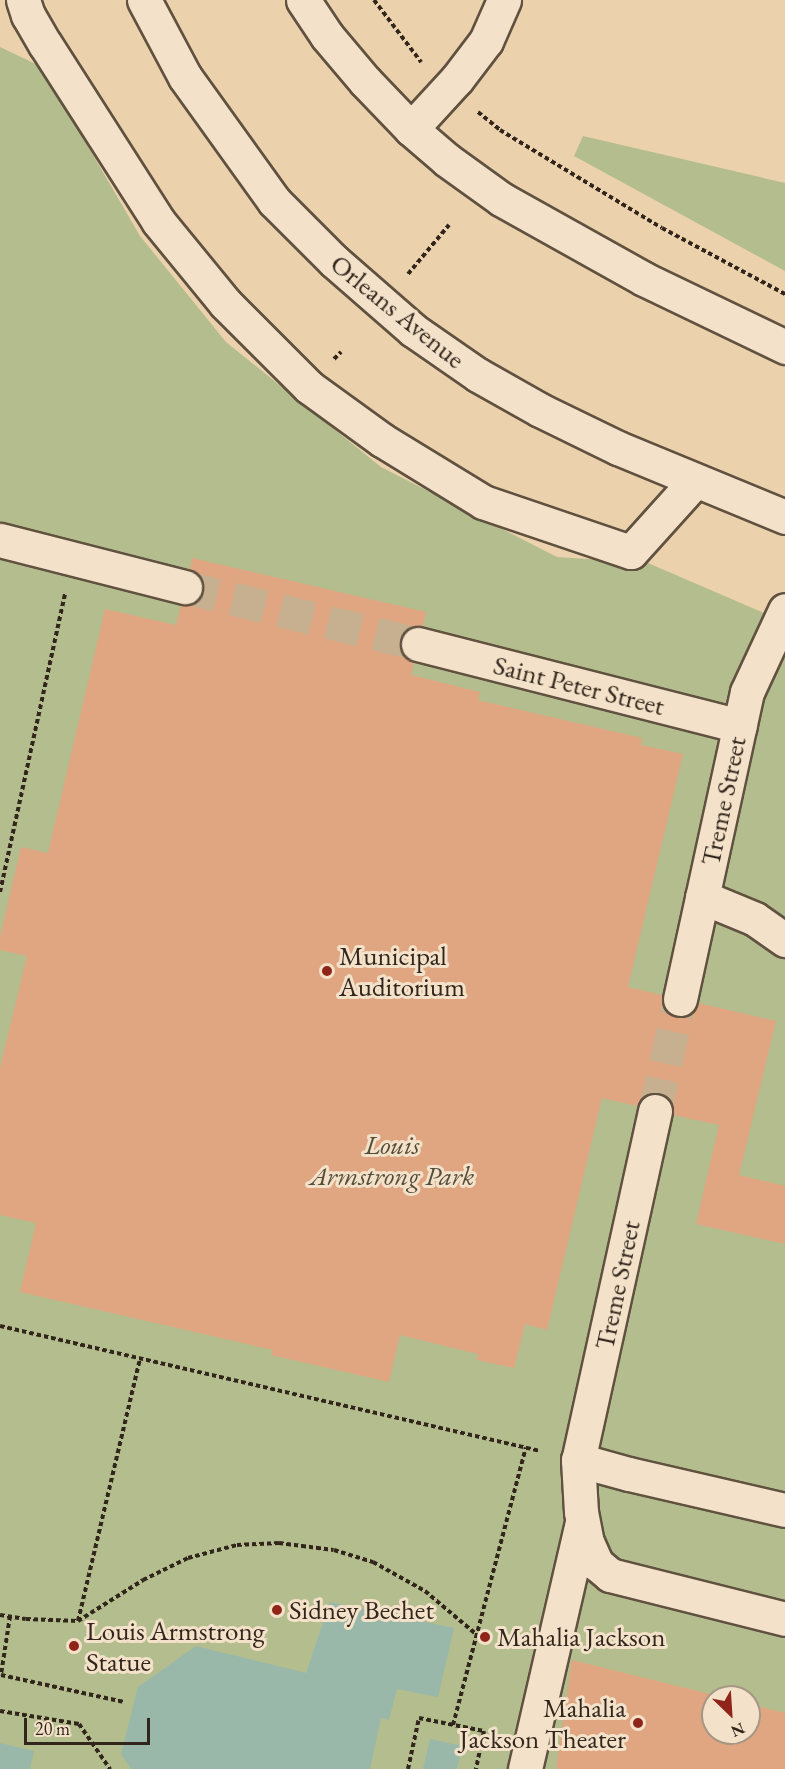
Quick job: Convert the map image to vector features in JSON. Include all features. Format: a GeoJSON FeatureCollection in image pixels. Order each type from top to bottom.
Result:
{"type":"FeatureCollection","features":[{"type":"Feature","properties":{"kind":"street"},"geometry":{"type":"LineString","coordinates":[[23,0],[28,15],[45,44],[158,221],[225,303],[309,387],[382,440],[483,501],[631,552],[695,481]]}},
{"type":"Feature","properties":{"kind":"street","name":"Orleans Avenue"},"geometry":{"type":"LineString","coordinates":[[144,0],[185,77],[274,201],[334,261],[405,323],[478,375],[540,410],[695,481],[785,518]]}},
{"type":"Feature","properties":{"kind":"street"},"geometry":{"type":"LineString","coordinates":[[303,0],[327,36],[365,81],[411,129],[447,160],[501,199],[644,279],[785,347]]}},
{"type":"Feature","properties":{"kind":"street"},"geometry":{"type":"LineString","coordinates":[[411,129],[449,88],[486,41],[504,0]]}},
{"type":"Feature","properties":{"kind":"street"},"geometry":{"type":"LineString","coordinates":[[0,540],[185,587]]}},
{"type":"Feature","properties":{"kind":"street","name":"Treme Street"},"geometry":{"type":"LineString","coordinates":[[680,999],[747,692],[785,610]]}},
{"type":"Feature","properties":{"kind":"street","name":"Saint Peter Street"},"geometry":{"type":"LineString","coordinates":[[418,644],[740,726]]}},
{"type":"Feature","properties":{"kind":"street"},"geometry":{"type":"LineString","coordinates":[[702,897],[755,919],[785,940]]}},
{"type":"Feature","properties":{"kind":"street","name":"Treme Street"},"geometry":{"type":"LineString","coordinates":[[583,1519],[578,1460],[655,1111]]}},
{"type":"Feature","properties":{"kind":"street"},"geometry":{"type":"LineString","coordinates":[[578,1460],[785,1510]]}},
{"type":"Feature","properties":{"kind":"street"},"geometry":{"type":"LineString","coordinates":[[583,1519],[587,1542],[597,1564],[610,1575],[785,1619]]}},
{"type":"Feature","properties":{"kind":"street"},"geometry":{"type":"LineString","coordinates":[[525,1769],[583,1519]]}},
{"type":"Feature","properties":{"kind":"path"},"geometry":{"type":"LineString","coordinates":[[374,0],[412,54],[500,130],[662,228],[785,294]]}},
{"type":"Feature","properties":{"kind":"path"},"geometry":{"type":"LineString","coordinates":[[407,275],[449,225]]}},
{"type":"Feature","properties":{"kind":"path"},"geometry":{"type":"LineString","coordinates":[[0,892],[72,558]]}},
{"type":"Feature","properties":{"kind":"path"},"geometry":{"type":"LineString","coordinates":[[0,1326],[578,1460]]}},
{"type":"Feature","properties":{"kind":"path"},"geometry":{"type":"LineString","coordinates":[[78,1621],[140,1359]]}},
{"type":"Feature","properties":{"kind":"path"},"geometry":{"type":"LineString","coordinates":[[453,1725],[526,1447]]}},
{"type":"Feature","properties":{"kind":"path"},"geometry":{"type":"LineString","coordinates":[[0,1615],[78,1621],[143,1580],[188,1558],[237,1545],[279,1543],[334,1550],[373,1562],[425,1591],[477,1635]]}},
{"type":"Feature","properties":{"kind":"path"},"geometry":{"type":"LineString","coordinates":[[10,1616],[0,1676],[124,1702]]}},
{"type":"Feature","properties":{"kind":"path"},"geometry":{"type":"LineString","coordinates":[[0,1711],[79,1724],[110,1769]]}},
{"type":"Feature","properties":{"kind":"path"},"geometry":{"type":"LineString","coordinates":[[408,1769],[419,1718],[484,1731],[476,1768],[485,1769]]}},
{"type":"Feature","properties":{"kind":"green space","name":"Louis Armstrong Park"},"geometry":{"type":"Polygon","coordinates":[[[0,47],[42,67],[140,236],[226,342],[381,467],[557,557],[648,563],[785,622],[785,1769],[0,1769],[0,47]]]}},
{"type":"Feature","properties":{"kind":"green space"},"geometry":{"type":"Polygon","coordinates":[[[583,136],[785,183],[785,271],[574,156],[583,136]]]}},
{"type":"Feature","properties":{"kind":"shaded area"},"geometry":{"type":"Polygon","coordinates":[[[330,1602],[454,1628],[438,1697],[397,1689],[389,1720],[381,1718],[370,1769],[131,1769],[121,1754],[138,1687],[196,1646],[306,1673],[330,1602]]]}},
{"type":"Feature","properties":{"kind":"shaded area"},"geometry":{"type":"Polygon","coordinates":[[[430,1739],[462,1746],[457,1769],[423,1769],[430,1739]]]}},
{"type":"Feature","properties":{"kind":"shaded area"},"geometry":{"type":"Polygon","coordinates":[[[0,1743],[34,1751],[30,1769],[0,1769],[0,1743]]]}},
{"type":"Feature","properties":{"kind":"building","name":"Municipal Auditorium"},"geometry":{"type":"Polygon","coordinates":[[[192,558],[426,612],[423,626],[414,626],[405,631],[400,640],[400,650],[405,657],[414,662],[411,675],[480,692],[478,700],[642,738],[641,745],[683,754],[628,987],[662,995],[662,1005],[668,1013],[675,1017],[686,1017],[694,1011],[698,1003],[776,1021],[739,1175],[785,1186],[785,1244],[696,1224],[719,1125],[673,1115],[673,1106],[668,1098],[660,1093],[650,1093],[642,1098],[637,1106],[602,1098],[547,1330],[525,1324],[514,1368],[477,1360],[478,1354],[400,1335],[389,1382],[271,1355],[273,1350],[20,1292],[36,1223],[0,1215],[0,1068],[27,956],[0,950],[0,937],[21,847],[48,853],[105,609],[176,625],[181,605],[191,605],[198,600],[203,591],[203,581],[190,569],[192,558]]]}},
{"type":"Feature","properties":{"kind":"building","name":"Mahalia Jackson Theater"},"geometry":{"type":"Polygon","coordinates":[[[572,1660],[701,1692],[701,1745],[761,1745],[761,1707],[785,1713],[785,1769],[556,1769],[572,1660]]]}},
{"type":"Feature","properties":{"kind":"tunnel"},"geometry":{"type":"LineString","coordinates":[[185,587],[418,644]]}},
{"type":"Feature","properties":{"kind":"tunnel"},"geometry":{"type":"LineString","coordinates":[[655,1111],[680,999]]}},
{"type":"Feature","properties":{"kind":"place","name":"Municipal Auditorium"},"geometry":{"type":"Point","coordinates":[327,971]}},
{"type":"Feature","properties":{"kind":"place","name":"Sidney Bechet"},"geometry":{"type":"Point","coordinates":[277,1610]}},
{"type":"Feature","properties":{"kind":"place","name":"Mahalia Jackson"},"geometry":{"type":"Point","coordinates":[485,1637]}},
{"type":"Feature","properties":{"kind":"place","name":"Louis Armstrong Statue"},"geometry":{"type":"Point","coordinates":[74,1646]}},
{"type":"Feature","properties":{"kind":"place","name":"Mahalia Jackson Theater"},"geometry":{"type":"Point","coordinates":[638,1723]}}]}
